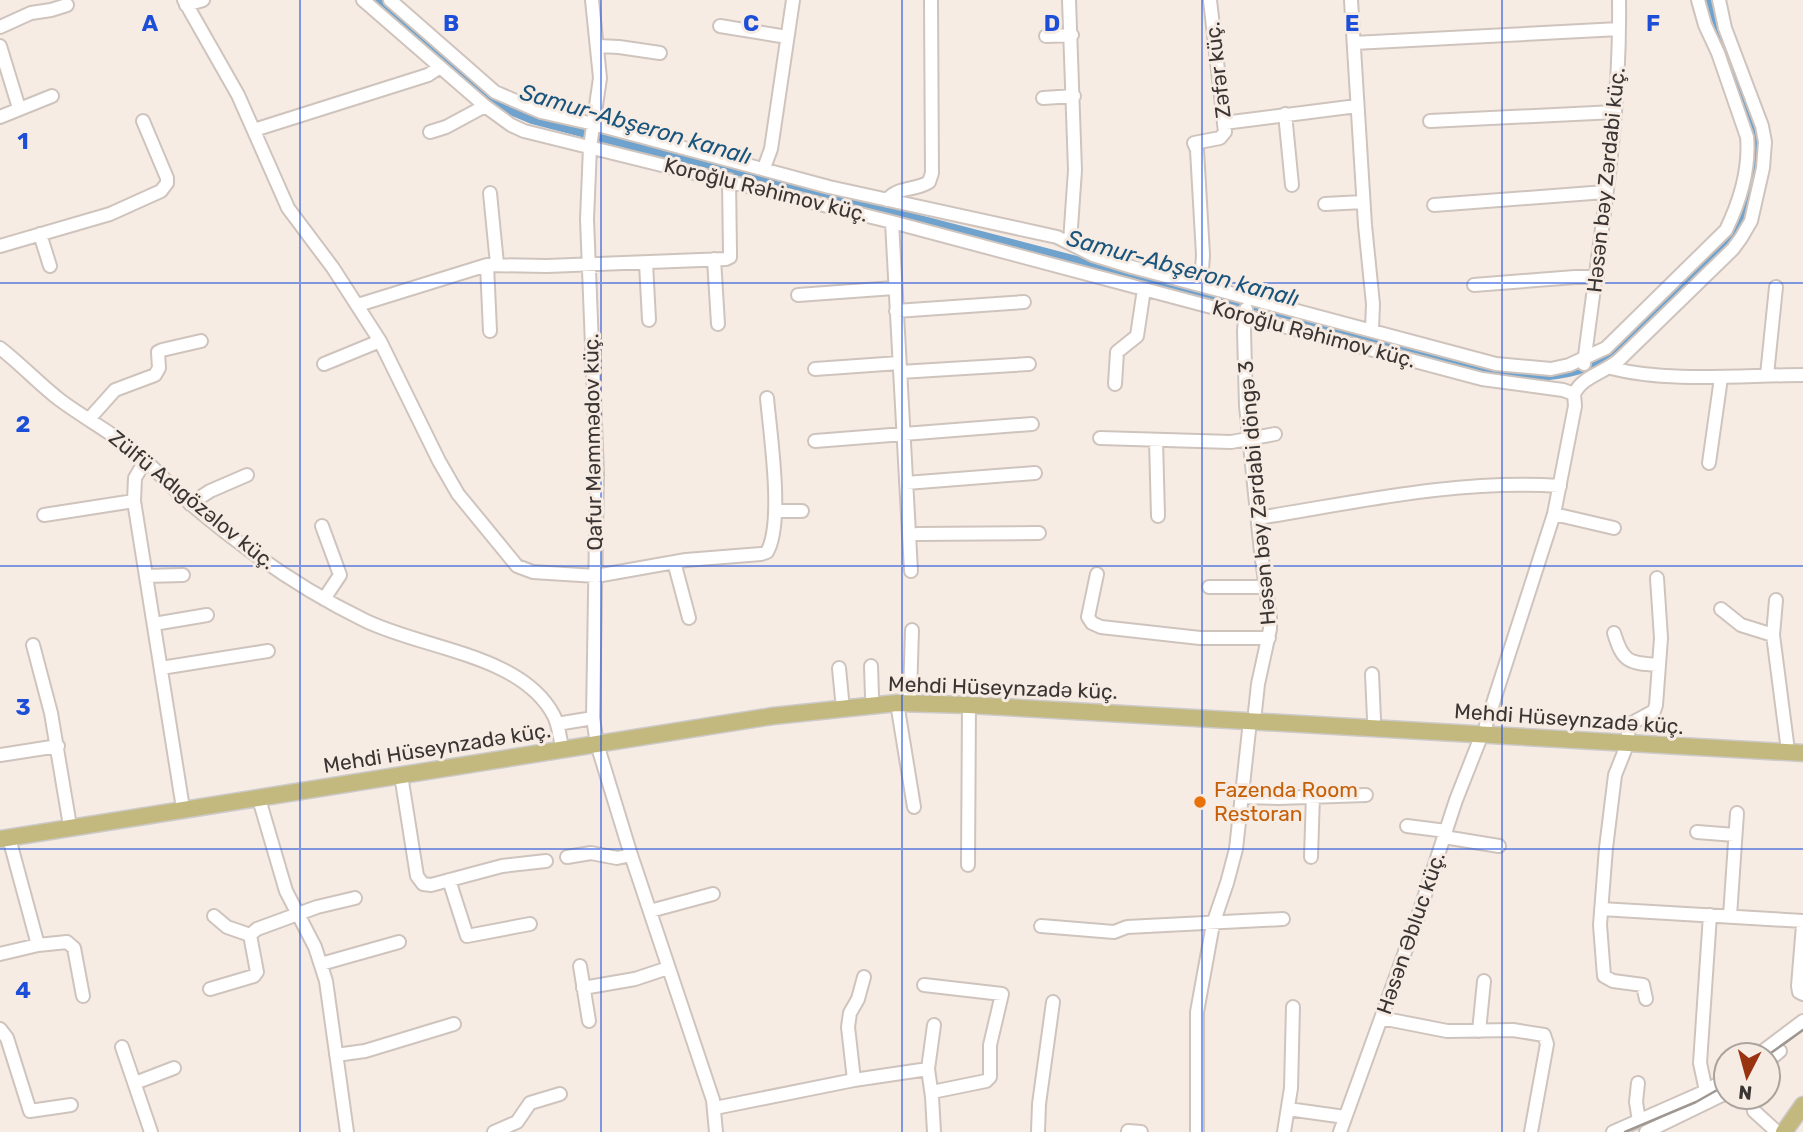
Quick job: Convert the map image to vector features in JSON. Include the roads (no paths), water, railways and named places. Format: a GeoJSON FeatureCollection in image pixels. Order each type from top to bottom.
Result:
{"type":"FeatureCollection","features":[{"type":"Feature","properties":{"kind":"main road","name":"Mehdi Hüseynzadə küç."},"geometry":{"type":"LineString","coordinates":[[3,836],[259,799],[597,740],[872,696],[969,705],[1374,719],[1484,730]]}},
{"type":"Feature","properties":{"kind":"main road","name":"Mehdi Hüseynzadə küç."},"geometry":{"type":"LineString","coordinates":[[3,836],[69,820],[561,742],[597,740],[904,699],[1252,716],[1627,739],[1803,753]]}},
{"type":"Feature","properties":{"kind":"main road","name":"Mehdi Hüseynzadə küç."},"geometry":{"type":"LineString","coordinates":[[1627,739],[1795,744]]}},
{"type":"Feature","properties":{"kind":"main road"},"geometry":{"type":"LineString","coordinates":[[1784,1132],[1803,1105]]}},
{"type":"Feature","properties":{"kind":"street"},"geometry":{"type":"LineString","coordinates":[[203,0],[185,2],[238,95],[288,208],[358,305],[380,341],[449,480],[471,512],[517,566],[533,572],[596,576],[674,562],[767,552],[774,534],[775,512],[767,398]]}},
{"type":"Feature","properties":{"kind":"street","name":"Koroğlu Rəhimov küç."},"geometry":{"type":"LineString","coordinates":[[363,0],[485,107],[524,131],[892,222],[1482,379],[1563,390],[1574,394]]}},
{"type":"Feature","properties":{"kind":"street","name":"Koroğlu Rəhimov küç."},"geometry":{"type":"LineString","coordinates":[[390,0],[495,92],[541,113],[594,124],[801,180],[1070,242],[1093,255],[1511,366],[1551,369],[1584,359],[1606,348],[1619,337],[1726,230],[1741,195],[1749,151],[1747,137],[1718,53],[1705,25],[1699,0]]}},
{"type":"Feature","properties":{"kind":"street"},"geometry":{"type":"LineString","coordinates":[[592,0],[600,90],[594,124]]}},
{"type":"Feature","properties":{"kind":"street"},"geometry":{"type":"LineString","coordinates":[[764,168],[771,149],[793,0]]}},
{"type":"Feature","properties":{"kind":"street"},"geometry":{"type":"LineString","coordinates":[[887,200],[900,190],[929,182],[932,173],[931,0]]}},
{"type":"Feature","properties":{"kind":"street"},"geometry":{"type":"LineString","coordinates":[[1069,0],[1074,96],[1074,189],[1070,242]]}},
{"type":"Feature","properties":{"kind":"street","name":"Zəfər küç."},"geometry":{"type":"LineString","coordinates":[[1201,284],[1203,255],[1194,143],[1220,138],[1225,132],[1210,0]]}},
{"type":"Feature","properties":{"kind":"street"},"geometry":{"type":"LineString","coordinates":[[1350,0],[1363,202],[1373,304],[1372,329]]}},
{"type":"Feature","properties":{"kind":"street","name":"Həsən bəy Zərdabi küç."},"geometry":{"type":"LineString","coordinates":[[1582,382],[1597,277],[1615,112],[1619,0]]}},
{"type":"Feature","properties":{"kind":"street"},"geometry":{"type":"LineString","coordinates":[[1574,394],[1582,382],[1611,368],[1733,249],[1751,221],[1763,168],[1765,142],[1762,126],[1725,28],[1719,0]]}},
{"type":"Feature","properties":{"kind":"street"},"geometry":{"type":"LineString","coordinates":[[0,27],[31,13],[67,5]]}},
{"type":"Feature","properties":{"kind":"street"},"geometry":{"type":"LineString","coordinates":[[720,26],[787,37]]}},
{"type":"Feature","properties":{"kind":"street"},"geometry":{"type":"LineString","coordinates":[[1354,43],[1619,29]]}},
{"type":"Feature","properties":{"kind":"street"},"geometry":{"type":"LineString","coordinates":[[1046,36],[1072,35]]}},
{"type":"Feature","properties":{"kind":"street"},"geometry":{"type":"LineString","coordinates":[[0,46],[19,108]]}},
{"type":"Feature","properties":{"kind":"street"},"geometry":{"type":"LineString","coordinates":[[598,47],[660,53]]}},
{"type":"Feature","properties":{"kind":"street"},"geometry":{"type":"LineString","coordinates":[[254,130],[428,75],[440,67]]}},
{"type":"Feature","properties":{"kind":"street"},"geometry":{"type":"LineString","coordinates":[[0,117],[52,96]]}},
{"type":"Feature","properties":{"kind":"street"},"geometry":{"type":"LineString","coordinates":[[1043,98],[1074,96]]}},
{"type":"Feature","properties":{"kind":"street"},"geometry":{"type":"LineString","coordinates":[[1224,123],[1357,106]]}},
{"type":"Feature","properties":{"kind":"street"},"geometry":{"type":"LineString","coordinates":[[430,132],[485,107]]}},
{"type":"Feature","properties":{"kind":"street"},"geometry":{"type":"LineString","coordinates":[[1430,121],[1615,112]]}},
{"type":"Feature","properties":{"kind":"street"},"geometry":{"type":"LineString","coordinates":[[1286,114],[1293,185]]}},
{"type":"Feature","properties":{"kind":"street"},"geometry":{"type":"LineString","coordinates":[[0,246],[110,214],[165,188],[167,178],[143,121]]}},
{"type":"Feature","properties":{"kind":"street","name":"Qafur Məmmədov küç."},"geometry":{"type":"LineString","coordinates":[[594,124],[587,202],[597,473],[593,718],[631,855],[715,1108],[716,1132]]}},
{"type":"Feature","properties":{"kind":"street"},"geometry":{"type":"LineString","coordinates":[[358,305],[492,265],[726,259],[730,257],[729,180]]}},
{"type":"Feature","properties":{"kind":"street"},"geometry":{"type":"LineString","coordinates":[[1434,205],[1605,192]]}},
{"type":"Feature","properties":{"kind":"street"},"geometry":{"type":"LineString","coordinates":[[490,193],[490,331]]}},
{"type":"Feature","properties":{"kind":"street"},"geometry":{"type":"LineString","coordinates":[[1325,204],[1363,202]]}},
{"type":"Feature","properties":{"kind":"street"},"geometry":{"type":"LineString","coordinates":[[892,222],[911,571]]}},
{"type":"Feature","properties":{"kind":"street"},"geometry":{"type":"LineString","coordinates":[[40,234],[50,266]]}},
{"type":"Feature","properties":{"kind":"street"},"geometry":{"type":"LineString","coordinates":[[714,259],[718,324]]}},
{"type":"Feature","properties":{"kind":"street"},"geometry":{"type":"LineString","coordinates":[[646,263],[649,320]]}},
{"type":"Feature","properties":{"kind":"street"},"geometry":{"type":"LineString","coordinates":[[1475,285],[1597,277]]}},
{"type":"Feature","properties":{"kind":"street"},"geometry":{"type":"LineString","coordinates":[[1767,375],[1776,287]]}},
{"type":"Feature","properties":{"kind":"street"},"geometry":{"type":"LineString","coordinates":[[798,295],[894,288]]}},
{"type":"Feature","properties":{"kind":"street"},"geometry":{"type":"LineString","coordinates":[[1115,384],[1117,352],[1137,336],[1143,289]]}},
{"type":"Feature","properties":{"kind":"street","name":"Həsən bəy Zərdabi döngə 3"},"geometry":{"type":"LineString","coordinates":[[1196,1132],[1197,1012],[1213,924],[1236,849],[1252,716],[1269,638],[1270,618],[1245,406],[1245,316],[1249,297]]}},
{"type":"Feature","properties":{"kind":"street"},"geometry":{"type":"LineString","coordinates":[[896,311],[1024,302]]}},
{"type":"Feature","properties":{"kind":"street"},"geometry":{"type":"LineString","coordinates":[[89,419],[115,390],[155,375],[159,368],[158,352],[162,349],[201,341]]}},
{"type":"Feature","properties":{"kind":"street"},"geometry":{"type":"LineString","coordinates":[[324,364],[380,341]]}},
{"type":"Feature","properties":{"kind":"street","name":"Zülfü Adıgözəlov küç."},"geometry":{"type":"LineString","coordinates":[[0,348],[51,392],[145,461],[190,504],[252,552],[324,599],[392,633],[502,668],[540,698],[551,711],[561,742]]}},
{"type":"Feature","properties":{"kind":"street"},"geometry":{"type":"LineString","coordinates":[[815,369],[1029,364]]}},
{"type":"Feature","properties":{"kind":"street"},"geometry":{"type":"LineString","coordinates":[[1611,368],[1640,373],[1721,378],[1803,375]]}},
{"type":"Feature","properties":{"kind":"street"},"geometry":{"type":"LineString","coordinates":[[1709,463],[1721,378]]}},
{"type":"Feature","properties":{"kind":"street","name":"Həsən Əbluc küç."},"geometry":{"type":"LineString","coordinates":[[1339,1132],[1456,800],[1484,730],[1554,514],[1575,406],[1574,394]]}},
{"type":"Feature","properties":{"kind":"street"},"geometry":{"type":"LineString","coordinates":[[815,441],[1032,424]]}},
{"type":"Feature","properties":{"kind":"street"},"geometry":{"type":"LineString","coordinates":[[1100,438],[1231,442],[1275,434]]}},
{"type":"Feature","properties":{"kind":"street"},"geometry":{"type":"LineString","coordinates":[[1156,439],[1158,516]]}},
{"type":"Feature","properties":{"kind":"street"},"geometry":{"type":"LineString","coordinates":[[145,461],[135,478],[134,501],[182,802]]}},
{"type":"Feature","properties":{"kind":"street"},"geometry":{"type":"LineString","coordinates":[[906,483],[1035,473]]}},
{"type":"Feature","properties":{"kind":"street"},"geometry":{"type":"LineString","coordinates":[[190,504],[210,491],[247,475]]}},
{"type":"Feature","properties":{"kind":"street"},"geometry":{"type":"LineString","coordinates":[[1258,518],[1451,487],[1560,486]]}},
{"type":"Feature","properties":{"kind":"street"},"geometry":{"type":"LineString","coordinates":[[44,514],[134,501]]}},
{"type":"Feature","properties":{"kind":"street"},"geometry":{"type":"LineString","coordinates":[[775,512],[802,511]]}},
{"type":"Feature","properties":{"kind":"street"},"geometry":{"type":"LineString","coordinates":[[1554,514],[1614,528]]}},
{"type":"Feature","properties":{"kind":"street"},"geometry":{"type":"LineString","coordinates":[[322,526],[340,575],[324,599]]}},
{"type":"Feature","properties":{"kind":"street"},"geometry":{"type":"LineString","coordinates":[[917,534],[1039,533]]}},
{"type":"Feature","properties":{"kind":"street"},"geometry":{"type":"LineString","coordinates":[[674,562],[689,618]]}},
{"type":"Feature","properties":{"kind":"street"},"geometry":{"type":"LineString","coordinates":[[1097,574],[1088,617],[1092,623],[1200,638],[1269,638]]}},
{"type":"Feature","properties":{"kind":"street"},"geometry":{"type":"LineString","coordinates":[[146,576],[183,575]]}},
{"type":"Feature","properties":{"kind":"street"},"geometry":{"type":"LineString","coordinates":[[1646,999],[1643,985],[1613,981],[1605,976],[1600,943],[1614,780],[1630,724],[1654,710],[1659,665],[1660,616],[1657,578]]}},
{"type":"Feature","properties":{"kind":"street"},"geometry":{"type":"LineString","coordinates":[[1209,587],[1265,587]]}},
{"type":"Feature","properties":{"kind":"street"},"geometry":{"type":"LineString","coordinates":[[1776,600],[1773,635],[1786,720],[1795,744]]}},
{"type":"Feature","properties":{"kind":"street"},"geometry":{"type":"LineString","coordinates":[[1721,609],[1741,625],[1773,635]]}},
{"type":"Feature","properties":{"kind":"street"},"geometry":{"type":"LineString","coordinates":[[154,624],[207,615]]}},
{"type":"Feature","properties":{"kind":"street"},"geometry":{"type":"LineString","coordinates":[[912,630],[904,699],[914,807]]}},
{"type":"Feature","properties":{"kind":"street"},"geometry":{"type":"LineString","coordinates":[[1614,633],[1618,648],[1626,660],[1659,665]]}},
{"type":"Feature","properties":{"kind":"street"},"geometry":{"type":"LineString","coordinates":[[33,645],[58,746],[69,820]]}},
{"type":"Feature","properties":{"kind":"street"},"geometry":{"type":"LineString","coordinates":[[161,668],[268,651]]}},
{"type":"Feature","properties":{"kind":"street"},"geometry":{"type":"LineString","coordinates":[[871,666],[872,696]]}},
{"type":"Feature","properties":{"kind":"street"},"geometry":{"type":"LineString","coordinates":[[839,668],[842,699]]}},
{"type":"Feature","properties":{"kind":"street"},"geometry":{"type":"LineString","coordinates":[[1372,674],[1374,719]]}},
{"type":"Feature","properties":{"kind":"street"},"geometry":{"type":"LineString","coordinates":[[968,865],[969,705]]}},
{"type":"Feature","properties":{"kind":"street"},"geometry":{"type":"LineString","coordinates":[[557,724],[593,718]]}},
{"type":"Feature","properties":{"kind":"street"},"geometry":{"type":"LineString","coordinates":[[0,755],[58,746]]}},
{"type":"Feature","properties":{"kind":"street"},"geometry":{"type":"LineString","coordinates":[[401,775],[416,876],[423,884],[431,885],[502,866],[546,862]]}},
{"type":"Feature","properties":{"kind":"street"},"geometry":{"type":"LineString","coordinates":[[1311,857],[1313,795]]}},
{"type":"Feature","properties":{"kind":"street"},"geometry":{"type":"LineString","coordinates":[[1241,797],[1366,795]]}},
{"type":"Feature","properties":{"kind":"street"},"geometry":{"type":"LineString","coordinates":[[259,799],[286,891],[321,964],[330,999],[347,1132]]}},
{"type":"Feature","properties":{"kind":"street"},"geometry":{"type":"LineString","coordinates":[[1730,916],[1737,813]]}},
{"type":"Feature","properties":{"kind":"street"},"geometry":{"type":"LineString","coordinates":[[1407,826],[1499,846]]}},
{"type":"Feature","properties":{"kind":"street"},"geometry":{"type":"LineString","coordinates":[[1697,832],[1735,835]]}},
{"type":"Feature","properties":{"kind":"street"},"geometry":{"type":"LineString","coordinates":[[3,836],[38,945]]}},
{"type":"Feature","properties":{"kind":"street"},"geometry":{"type":"LineString","coordinates":[[567,857],[591,853],[617,858],[631,855]]}},
{"type":"Feature","properties":{"kind":"street"},"geometry":{"type":"LineString","coordinates":[[449,880],[467,936],[530,924]]}},
{"type":"Feature","properties":{"kind":"street"},"geometry":{"type":"LineString","coordinates":[[650,911],[713,894]]}},
{"type":"Feature","properties":{"kind":"street"},"geometry":{"type":"LineString","coordinates":[[250,936],[257,929],[298,914],[355,898]]}},
{"type":"Feature","properties":{"kind":"street"},"geometry":{"type":"LineString","coordinates":[[1601,909],[1803,923],[1798,986],[1803,995]]}},
{"type":"Feature","properties":{"kind":"street"},"geometry":{"type":"LineString","coordinates":[[1706,1091],[1700,1063],[1710,915]]}},
{"type":"Feature","properties":{"kind":"street"},"geometry":{"type":"LineString","coordinates":[[214,916],[227,927],[250,936]]}},
{"type":"Feature","properties":{"kind":"street"},"geometry":{"type":"LineString","coordinates":[[1041,926],[1114,932],[1127,927],[1283,919]]}},
{"type":"Feature","properties":{"kind":"street"},"geometry":{"type":"LineString","coordinates":[[210,989],[254,976],[257,972],[250,936]]}},
{"type":"Feature","properties":{"kind":"street"},"geometry":{"type":"LineString","coordinates":[[0,954],[38,945],[67,942],[75,948],[83,996]]}},
{"type":"Feature","properties":{"kind":"street"},"geometry":{"type":"LineString","coordinates":[[321,964],[399,943]]}},
{"type":"Feature","properties":{"kind":"street"},"geometry":{"type":"LineString","coordinates":[[580,966],[589,1021]]}},
{"type":"Feature","properties":{"kind":"street"},"geometry":{"type":"LineString","coordinates":[[583,988],[635,979],[668,968]]}},
{"type":"Feature","properties":{"kind":"street"},"geometry":{"type":"LineString","coordinates":[[854,1080],[848,1027],[850,1013],[858,999],[864,977]]}},
{"type":"Feature","properties":{"kind":"street"},"geometry":{"type":"LineString","coordinates":[[1479,1031],[1484,981]]}},
{"type":"Feature","properties":{"kind":"street"},"geometry":{"type":"LineString","coordinates":[[924,985],[1002,994],[990,1045],[990,1077],[986,1081],[932,1092]]}},
{"type":"Feature","properties":{"kind":"street"},"geometry":{"type":"LineString","coordinates":[[1038,1132],[1039,1104],[1053,1002]]}},
{"type":"Feature","properties":{"kind":"street"},"geometry":{"type":"LineString","coordinates":[[1284,1132],[1292,1065],[1293,1007]]}},
{"type":"Feature","properties":{"kind":"street"},"geometry":{"type":"LineString","coordinates":[[1381,1018],[1428,1028],[1540,1033],[1547,1039],[1531,1132]]}},
{"type":"Feature","properties":{"kind":"street"},"geometry":{"type":"LineString","coordinates":[[1777,1041],[1803,1021]]}},
{"type":"Feature","properties":{"kind":"street"},"geometry":{"type":"LineString","coordinates":[[336,1055],[365,1051],[454,1024]]}},
{"type":"Feature","properties":{"kind":"street"},"geometry":{"type":"LineString","coordinates":[[934,1025],[928,1069],[934,1132]]}},
{"type":"Feature","properties":{"kind":"street"},"geometry":{"type":"LineString","coordinates":[[0,1030],[7,1038],[30,1111],[71,1105]]}},
{"type":"Feature","properties":{"kind":"street"},"geometry":{"type":"LineString","coordinates":[[122,1047],[152,1132]]}},
{"type":"Feature","properties":{"kind":"street"},"geometry":{"type":"LineString","coordinates":[[135,1083],[174,1068]]}},
{"type":"Feature","properties":{"kind":"street"},"geometry":{"type":"LineString","coordinates":[[715,1108],[854,1080],[928,1069]]}},
{"type":"Feature","properties":{"kind":"street"},"geometry":{"type":"LineString","coordinates":[[1638,1083],[1637,1111],[1643,1126]]}},
{"type":"Feature","properties":{"kind":"street"},"geometry":{"type":"LineString","coordinates":[[1643,1126],[1712,1087]]}},
{"type":"Feature","properties":{"kind":"street"},"geometry":{"type":"LineString","coordinates":[[494,1132],[517,1122],[530,1103],[559,1094]]}},
{"type":"Feature","properties":{"kind":"street"},"geometry":{"type":"LineString","coordinates":[[1614,1132],[1643,1126],[1712,1099]]}},
{"type":"Feature","properties":{"kind":"street"},"geometry":{"type":"LineString","coordinates":[[1288,1109],[1345,1117]]}},
{"type":"Feature","properties":{"kind":"street"},"geometry":{"type":"LineString","coordinates":[[1754,1111],[1777,1132]]}},
{"type":"Feature","properties":{"kind":"street"},"geometry":{"type":"LineString","coordinates":[[1128,1131],[1141,1132]]}},
{"type":"Feature","properties":{"kind":"waterway","name":"Samur-Abşeron kanalı"},"geometry":{"type":"LineString","coordinates":[[377,0],[494,103],[532,119],[1502,372],[1531,376],[1574,371],[1614,353],[1718,252],[1739,222],[1753,182],[1756,139],[1754,126],[1710,0]]}},
{"type":"Feature","properties":{"kind":"railway"},"geometry":{"type":"LineString","coordinates":[[1782,1045],[1803,1030]]}},
{"type":"Feature","properties":{"kind":"railway"},"geometry":{"type":"LineString","coordinates":[[1625,1132],[1712,1093]]}},
{"type":"Feature","properties":{"kind":"place","name":"Fazenda Room Restoran"},"geometry":{"type":"Point","coordinates":[1200,802]}}]}
